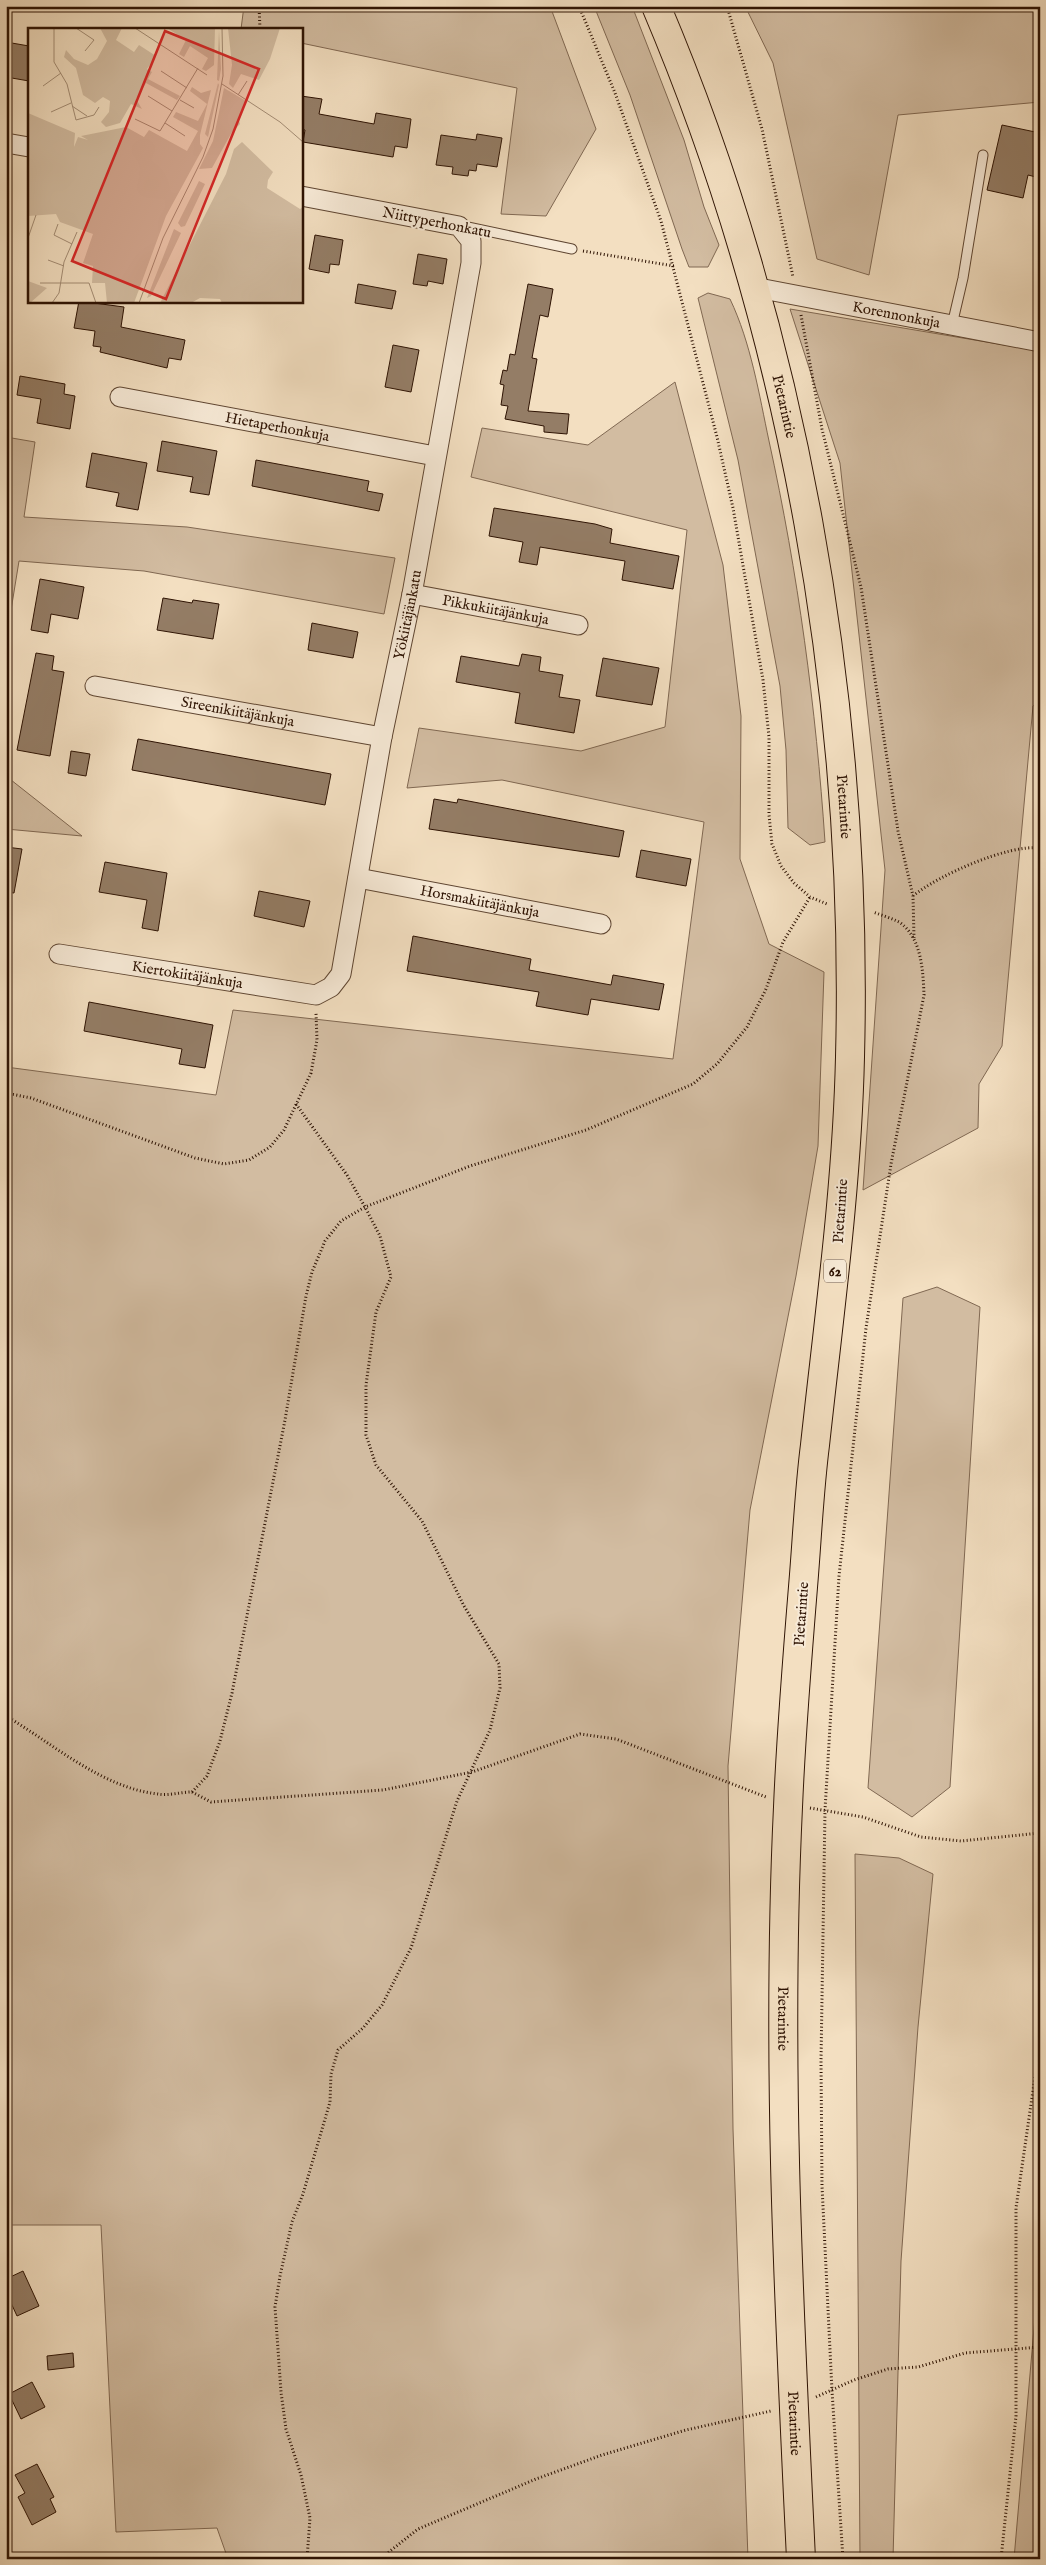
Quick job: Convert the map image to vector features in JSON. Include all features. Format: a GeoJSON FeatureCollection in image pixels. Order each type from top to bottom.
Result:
{"type":"FeatureCollection","features":[{"type":"Feature","properties":{"kind":"main road","name":"Pietarintie"},"geometry":{"type":"LineString","coordinates":[[656,6],[703,126],[753,287],[776,372],[804,499],[823,610],[842,793],[850,926],[850,1062],[837,1249],[814,1454],[788,1806],[782,1988],[783,2104],[801,2559]]}},
{"type":"Feature","properties":{"kind":"street"},"geometry":{"type":"LineString","coordinates":[[6,143],[28,147]]}},
{"type":"Feature","properties":{"kind":"street","name":"Niittyperhonkatu"},"geometry":{"type":"LineString","coordinates":[[302,196],[460,226]]}},
{"type":"Feature","properties":{"kind":"street","name":"Yökiitäjänkatu"},"geometry":{"type":"LineString","coordinates":[[316,995],[331,987],[341,974],[382,737],[412,594],[471,263],[471,241],[460,226]]}},
{"type":"Feature","properties":{"kind":"street","name":"Korennonkuja"},"geometry":{"type":"LineString","coordinates":[[753,287],[1040,342]]}},
{"type":"Feature","properties":{"kind":"street","name":"Hietaperhonkuja"},"geometry":{"type":"LineString","coordinates":[[120,397],[436,456]]}},
{"type":"Feature","properties":{"kind":"street","name":"Pikkukiitäjänkuja"},"geometry":{"type":"LineString","coordinates":[[412,594],[578,625]]}},
{"type":"Feature","properties":{"kind":"street","name":"Sireenikiitäjänkuja"},"geometry":{"type":"LineString","coordinates":[[95,686],[382,737]]}},
{"type":"Feature","properties":{"kind":"street","name":"Horsmakiitäjänkuja"},"geometry":{"type":"LineString","coordinates":[[358,878],[601,924]]}},
{"type":"Feature","properties":{"kind":"street","name":"Kiertokiitäjänkuja"},"geometry":{"type":"LineString","coordinates":[[58,954],[316,995]]}},
{"type":"Feature","properties":{"kind":"lane"},"geometry":{"type":"LineString","coordinates":[[952,325],[963,278],[983,155]]}},
{"type":"Feature","properties":{"kind":"lane","name":"Niittyperhonkatu"},"geometry":{"type":"LineString","coordinates":[[460,226],[572,249]]}},
{"type":"Feature","properties":{"kind":"path"},"geometry":{"type":"LineString","coordinates":[[258,6],[260,28]]}},
{"type":"Feature","properties":{"kind":"path"},"geometry":{"type":"LineString","coordinates":[[579,6],[615,93],[661,221],[674,266],[731,499],[763,680],[769,737],[769,815],[772,844],[781,866],[794,883],[810,898],[832,906]]}},
{"type":"Feature","properties":{"kind":"path"},"geometry":{"type":"LineString","coordinates":[[727,6],[762,129],[797,295],[822,430],[861,587],[898,831],[912,896],[914,939],[923,968],[924,996],[891,1164],[866,1328],[839,1576],[825,1810],[821,2061],[822,2186],[832,2391],[843,2559]]}},
{"type":"Feature","properties":{"kind":"path"},"geometry":{"type":"LineString","coordinates":[[572,249],[674,266]]}},
{"type":"Feature","properties":{"kind":"path"},"geometry":{"type":"LineString","coordinates":[[912,896],[924,887],[1001,853],[1026,846],[1040,848]]}},
{"type":"Feature","properties":{"kind":"path"},"geometry":{"type":"LineString","coordinates":[[192,1792],[207,1776],[220,1741],[232,1693],[312,1272],[325,1241],[341,1221],[365,1207],[470,1166],[586,1130],[693,1084],[717,1064],[746,1027],[766,989],[783,942],[810,898]]}},
{"type":"Feature","properties":{"kind":"path"},"geometry":{"type":"LineString","coordinates":[[873,912],[900,923],[914,939]]}},
{"type":"Feature","properties":{"kind":"path"},"geometry":{"type":"LineString","coordinates":[[6,1093],[31,1098],[195,1158],[224,1164],[249,1160],[270,1147],[284,1130],[311,1073],[317,1040],[316,995]]}},
{"type":"Feature","properties":{"kind":"path"},"geometry":{"type":"LineString","coordinates":[[296,1104],[347,1175],[365,1207],[380,1236],[391,1277],[376,1312],[366,1384],[366,1436],[376,1465],[422,1521],[464,1606],[499,1664],[500,1688],[490,1730],[457,1801],[411,1948],[382,2005],[364,2028],[338,2050],[331,2074],[330,2102],[303,2194],[292,2222],[280,2276],[275,2307],[281,2392],[286,2429],[300,2475],[310,2518],[307,2559]]}},
{"type":"Feature","properties":{"kind":"path"},"geometry":{"type":"LineString","coordinates":[[6,1716],[57,1751],[124,1785],[158,1795],[192,1792],[211,1802],[383,1790],[472,1772],[518,1754],[580,1734],[616,1739],[788,1806],[862,1817],[921,1838],[961,1841],[1040,1833]]}},
{"type":"Feature","properties":{"kind":"path"},"geometry":{"type":"LineString","coordinates":[[1001,2559],[1016,2416],[1016,2208],[1040,2042]]}},
{"type":"Feature","properties":{"kind":"path"},"geometry":{"type":"LineString","coordinates":[[380,2559],[418,2529],[544,2476],[602,2455],[686,2430],[794,2405],[832,2391],[854,2380],[888,2369],[918,2367],[965,2354],[1040,2347]]}},
{"type":"Feature","properties":{"kind":"shaded area"},"geometry":{"type":"Polygon","coordinates":[[[244,6],[550,6],[596,129],[546,216],[501,214],[517,88],[302,43],[302,28],[241,28],[244,6]]]}},
{"type":"Feature","properties":{"kind":"shaded area"},"geometry":{"type":"Polygon","coordinates":[[[594,6],[632,6],[684,140],[704,207],[719,245],[708,267],[689,267],[630,95],[594,6]]]}},
{"type":"Feature","properties":{"kind":"shaded area"},"geometry":{"type":"Polygon","coordinates":[[[745,6],[1040,6],[1040,102],[898,115],[869,275],[817,259],[773,63],[745,6]]]}},
{"type":"Feature","properties":{"kind":"shaded area"},"geometry":{"type":"Polygon","coordinates":[[[708,293],[730,299],[744,333],[758,387],[789,540],[817,741],[825,842],[810,845],[788,828],[786,750],[780,686],[738,460],[698,298],[708,293]]]}},
{"type":"Feature","properties":{"kind":"shaded area"},"geometry":{"type":"Polygon","coordinates":[[[790,309],[1040,351],[1040,701],[1033,706],[1002,1046],[979,1084],[978,1128],[863,1190],[885,870],[840,463],[790,309]]]}},
{"type":"Feature","properties":{"kind":"shaded area"},"geometry":{"type":"Polygon","coordinates":[[[675,382],[723,565],[741,716],[740,859],[769,944],[824,972],[818,1146],[796,1276],[750,1510],[728,1766],[733,2129],[748,2559],[228,2559],[217,2528],[116,2532],[101,2225],[6,2225],[6,1067],[216,1095],[233,1010],[673,1059],[704,822],[502,780],[407,788],[419,728],[581,751],[665,727],[687,530],[471,477],[482,428],[588,445],[675,382]]]}},
{"type":"Feature","properties":{"kind":"shaded area"},"geometry":{"type":"Polygon","coordinates":[[[6,437],[35,442],[24,517],[187,527],[395,558],[384,614],[144,571],[19,561],[6,641],[6,437]]]}},
{"type":"Feature","properties":{"kind":"shaded area"},"geometry":{"type":"Polygon","coordinates":[[[6,776],[82,836],[6,829],[6,776]]]}},
{"type":"Feature","properties":{"kind":"shaded area"},"geometry":{"type":"Polygon","coordinates":[[[937,1287],[980,1307],[950,1787],[912,1817],[868,1788],[903,1298],[937,1287]]]}},
{"type":"Feature","properties":{"kind":"shaded area"},"geometry":{"type":"Polygon","coordinates":[[[855,1854],[899,1858],[933,1874],[918,2027],[901,2261],[893,2559],[860,2559],[855,1854]]]}},
{"type":"Feature","properties":{"kind":"shaded area"},"geometry":{"type":"Polygon","coordinates":[[[1040,2259],[1040,2559],[1014,2559],[1040,2259]]]}},
{"type":"Feature","properties":{"kind":"building"},"geometry":{"type":"Polygon","coordinates":[[[6,42],[28,46],[28,81],[6,77],[6,42]]]}},
{"type":"Feature","properties":{"kind":"building"},"geometry":{"type":"Polygon","coordinates":[[[302,96],[322,99],[319,114],[374,124],[376,113],[411,119],[407,148],[395,146],[393,157],[303,142],[305,130],[302,129],[302,96]]]}},
{"type":"Feature","properties":{"kind":"building"},"geometry":{"type":"Polygon","coordinates":[[[1002,125],[1040,133],[1040,178],[1028,175],[1023,198],[987,190],[1002,125]]]}},
{"type":"Feature","properties":{"kind":"building"},"geometry":{"type":"Polygon","coordinates":[[[477,134],[502,138],[497,167],[477,164],[476,171],[469,170],[468,176],[452,174],[453,167],[436,165],[441,135],[476,140],[477,134]]]}},
{"type":"Feature","properties":{"kind":"building"},"geometry":{"type":"Polygon","coordinates":[[[315,235],[343,240],[339,265],[330,264],[329,273],[309,269],[315,235]]]}},
{"type":"Feature","properties":{"kind":"building"},"geometry":{"type":"Polygon","coordinates":[[[418,254],[447,259],[443,284],[428,281],[427,286],[413,284],[418,254]]]}},
{"type":"Feature","properties":{"kind":"building"},"geometry":{"type":"Polygon","coordinates":[[[358,284],[396,291],[392,309],[355,303],[358,284]]]}},
{"type":"Feature","properties":{"kind":"building"},"geometry":{"type":"Polygon","coordinates":[[[528,284],[553,289],[548,317],[540,315],[532,358],[537,359],[528,411],[569,414],[567,434],[544,432],[544,426],[505,419],[508,406],[501,405],[504,385],[500,384],[503,370],[507,371],[510,354],[515,355],[528,284]]]}},
{"type":"Feature","properties":{"kind":"building"},"geometry":{"type":"Polygon","coordinates":[[[79,302],[124,307],[121,327],[185,340],[181,360],[169,358],[167,368],[100,352],[101,347],[93,346],[95,331],[74,328],[79,302]]]}},
{"type":"Feature","properties":{"kind":"building"},"geometry":{"type":"Polygon","coordinates":[[[393,345],[419,350],[411,392],[385,387],[393,345]]]}},
{"type":"Feature","properties":{"kind":"building"},"geometry":{"type":"Polygon","coordinates":[[[20,376],[65,384],[64,394],[75,396],[70,429],[37,423],[41,399],[17,395],[20,376]]]}},
{"type":"Feature","properties":{"kind":"building"},"geometry":{"type":"Polygon","coordinates":[[[162,441],[217,451],[209,495],[190,492],[193,477],[157,471],[162,441]]]}},
{"type":"Feature","properties":{"kind":"building"},"geometry":{"type":"Polygon","coordinates":[[[92,453],[147,463],[138,510],[116,506],[119,493],[86,487],[92,453]]]}},
{"type":"Feature","properties":{"kind":"building"},"geometry":{"type":"Polygon","coordinates":[[[256,460],[369,481],[367,491],[383,494],[379,511],[252,486],[256,460]]]}},
{"type":"Feature","properties":{"kind":"building"},"geometry":{"type":"Polygon","coordinates":[[[494,508],[595,524],[612,529],[610,543],[679,556],[673,589],[622,580],[625,561],[540,547],[537,565],[519,562],[523,542],[489,536],[494,508]]]}},
{"type":"Feature","properties":{"kind":"building"},"geometry":{"type":"Polygon","coordinates":[[[40,579],[84,587],[78,619],[51,614],[48,633],[31,630],[40,579]]]}},
{"type":"Feature","properties":{"kind":"building"},"geometry":{"type":"Polygon","coordinates":[[[163,598],[192,603],[193,600],[219,604],[213,639],[157,630],[163,598]]]}},
{"type":"Feature","properties":{"kind":"building"},"geometry":{"type":"Polygon","coordinates":[[[312,623],[358,632],[353,658],[308,650],[312,623]]]}},
{"type":"Feature","properties":{"kind":"building"},"geometry":{"type":"Polygon","coordinates":[[[36,653],[54,656],[52,670],[64,672],[50,756],[17,750],[36,653]]]}},
{"type":"Feature","properties":{"kind":"building"},"geometry":{"type":"Polygon","coordinates":[[[522,654],[541,657],[539,671],[563,675],[559,697],[580,700],[574,733],[515,723],[520,693],[456,682],[461,656],[519,666],[522,654]]]}},
{"type":"Feature","properties":{"kind":"building"},"geometry":{"type":"Polygon","coordinates":[[[603,658],[659,668],[652,705],[596,696],[603,658]]]}},
{"type":"Feature","properties":{"kind":"building"},"geometry":{"type":"Polygon","coordinates":[[[138,739],[331,774],[325,805],[132,770],[138,739]]]}},
{"type":"Feature","properties":{"kind":"building"},"geometry":{"type":"Polygon","coordinates":[[[71,751],[90,754],[86,776],[68,773],[71,751]]]}},
{"type":"Feature","properties":{"kind":"building"},"geometry":{"type":"Polygon","coordinates":[[[434,799],[457,803],[458,799],[624,831],[619,857],[429,829],[434,799]]]}},
{"type":"Feature","properties":{"kind":"building"},"geometry":{"type":"Polygon","coordinates":[[[6,847],[22,849],[14,893],[6,892],[6,847]]]}},
{"type":"Feature","properties":{"kind":"building"},"geometry":{"type":"Polygon","coordinates":[[[641,850],[691,859],[686,886],[636,877],[641,850]]]}},
{"type":"Feature","properties":{"kind":"building"},"geometry":{"type":"Polygon","coordinates":[[[105,862],[167,873],[158,931],[142,928],[147,900],[99,892],[105,862]]]}},
{"type":"Feature","properties":{"kind":"building"},"geometry":{"type":"Polygon","coordinates":[[[259,891],[310,901],[304,927],[254,916],[259,891]]]}},
{"type":"Feature","properties":{"kind":"building"},"geometry":{"type":"Polygon","coordinates":[[[413,936],[531,959],[529,970],[611,985],[613,975],[664,984],[659,1010],[591,999],[588,1015],[536,1006],[539,992],[407,971],[413,936]]]}},
{"type":"Feature","properties":{"kind":"building"},"geometry":{"type":"Polygon","coordinates":[[[89,1002],[213,1025],[205,1068],[179,1064],[182,1049],[84,1031],[89,1002]]]}},
{"type":"Feature","properties":{"kind":"building"},"geometry":{"type":"Polygon","coordinates":[[[23,2271],[39,2306],[17,2316],[6,2292],[6,2279],[23,2271]]]}},
{"type":"Feature","properties":{"kind":"building"},"geometry":{"type":"Polygon","coordinates":[[[73,2353],[74,2367],[48,2370],[47,2356],[73,2353]]]}},
{"type":"Feature","properties":{"kind":"building"},"geometry":{"type":"Polygon","coordinates":[[[32,2382],[45,2407],[21,2419],[9,2394],[32,2382]]]}},
{"type":"Feature","properties":{"kind":"building"},"geometry":{"type":"Polygon","coordinates":[[[37,2464],[54,2497],[50,2499],[56,2512],[32,2525],[18,2497],[25,2493],[15,2475],[37,2464]]]}}]}
